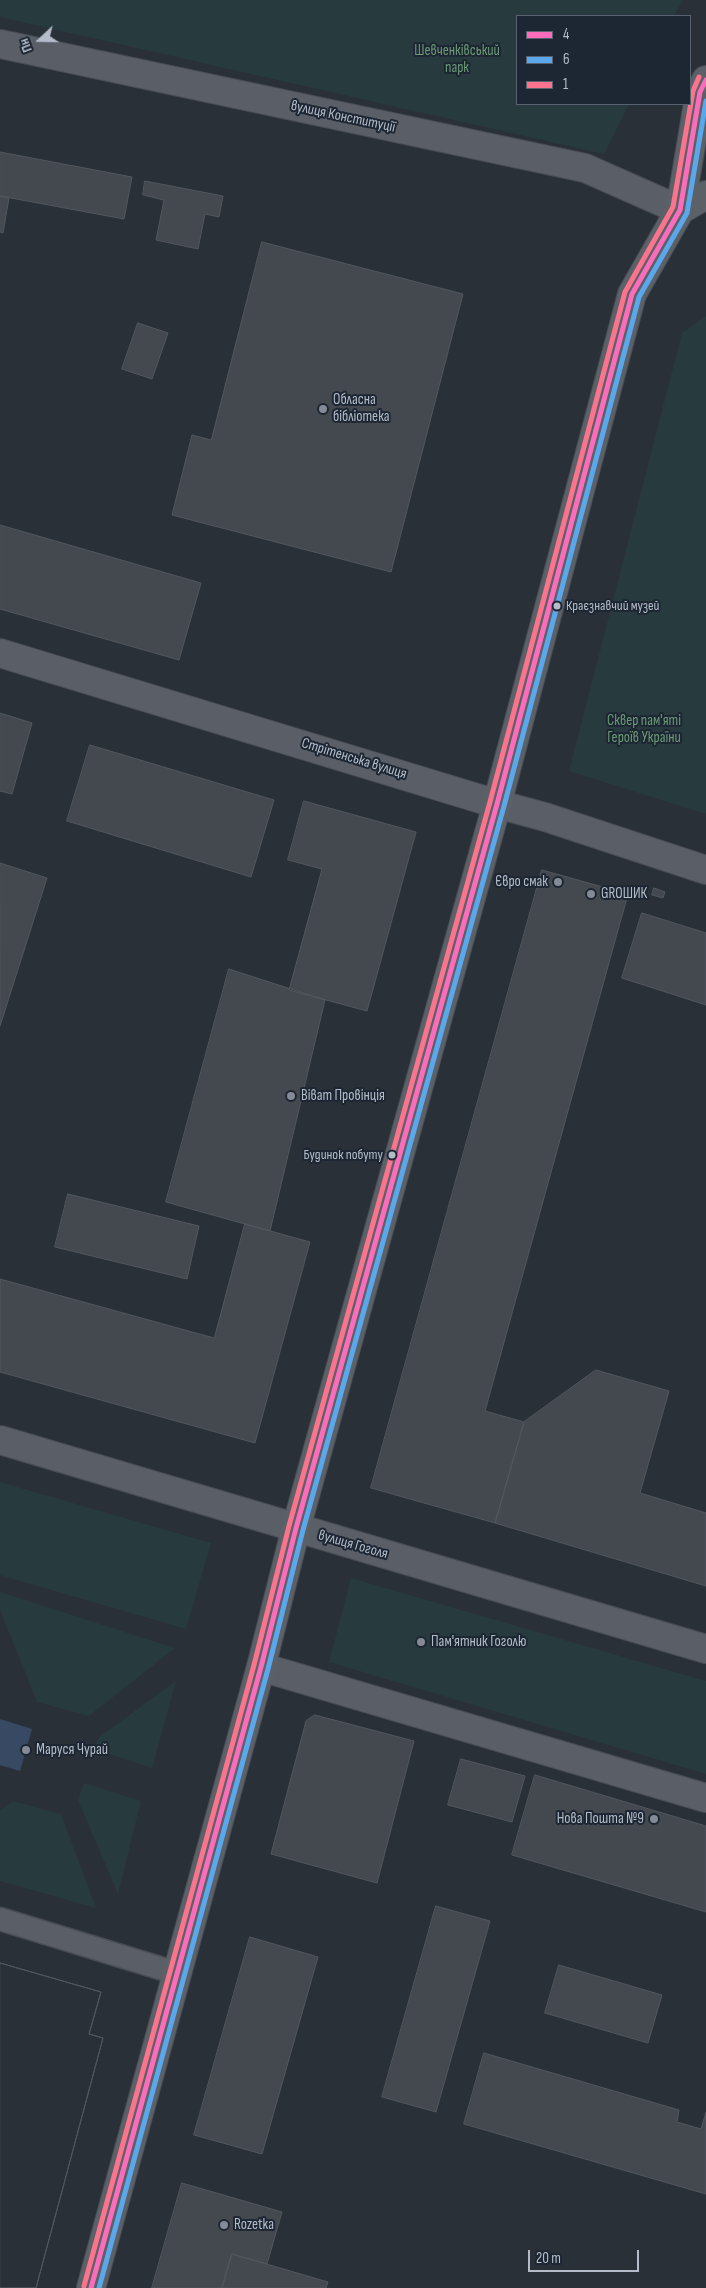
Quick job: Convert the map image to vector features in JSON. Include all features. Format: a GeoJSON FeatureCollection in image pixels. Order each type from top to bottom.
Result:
{"type":"FeatureCollection","features":[{"type":"Feature","properties":{"kind":"main road"},"geometry":{"type":"LineString","coordinates":[[91,2288],[261,1667],[296,1528],[497,804],[632,294],[680,210],[704,91]]}},
{"type":"Feature","properties":{"kind":"main road"},"geometry":{"type":"LineString","coordinates":[[680,210],[706,195]]}},
{"type":"Feature","properties":{"kind":"street","name":"вулиця Конституції"},"geometry":{"type":"LineString","coordinates":[[0,44],[585,168],[680,210]]}},
{"type":"Feature","properties":{"kind":"street","name":"Стрітенська вулиця"},"geometry":{"type":"LineString","coordinates":[[0,653],[545,817],[706,870]]}},
{"type":"Feature","properties":{"kind":"street","name":"вулиця Гоголя"},"geometry":{"type":"LineString","coordinates":[[0,1440],[706,1650]]}},
{"type":"Feature","properties":{"kind":"street"},"geometry":{"type":"LineString","coordinates":[[261,1667],[706,1798]]}},
{"type":"Feature","properties":{"kind":"lane"},"geometry":{"type":"LineString","coordinates":[[0,1919],[176,1974]]}},
{"type":"Feature","properties":{"kind":"green space","name":"Шевченківський парк"},"geometry":{"type":"Polygon","coordinates":[[[0,0],[683,0],[675,15],[516,15],[516,105],[628,105],[604,154],[0,17],[0,0]]]}},
{"type":"Feature","properties":{"kind":"green space","name":"Сквер пам'яті Героїв України"},"geometry":{"type":"Polygon","coordinates":[[[706,316],[706,814],[569,771],[682,333],[706,316]]]}},
{"type":"Feature","properties":{"kind":"green space"},"geometry":{"type":"Polygon","coordinates":[[[0,1482],[211,1543],[186,1629],[0,1575],[0,1482]]]}},
{"type":"Feature","properties":{"kind":"green space"},"geometry":{"type":"Polygon","coordinates":[[[351,1578],[706,1681],[706,1774],[329,1662],[351,1578]]]}},
{"type":"Feature","properties":{"kind":"green space"},"geometry":{"type":"Polygon","coordinates":[[[0,1592],[175,1648],[89,1716],[37,1702],[0,1610],[0,1592]]]}},
{"type":"Feature","properties":{"kind":"green space"},"geometry":{"type":"Polygon","coordinates":[[[176,1681],[152,1768],[94,1749],[99,1737],[176,1681]]]}},
{"type":"Feature","properties":{"kind":"green space"},"geometry":{"type":"Polygon","coordinates":[[[84,1783],[141,1801],[118,1894],[78,1800],[84,1783]]]}},
{"type":"Feature","properties":{"kind":"green space"},"geometry":{"type":"Polygon","coordinates":[[[13,1801],[61,1814],[96,1908],[0,1881],[0,1810],[13,1801]]]}},
{"type":"Feature","properties":{"kind":"water"},"geometry":{"type":"Polygon","coordinates":[[[0,1719],[32,1729],[20,1771],[0,1765],[0,1719]]]}},
{"type":"Feature","properties":{"kind":"building"},"geometry":{"type":"Polygon","coordinates":[[[0,152],[132,177],[124,219],[0,196],[0,152]]]}},
{"type":"Feature","properties":{"kind":"building"},"geometry":{"type":"Polygon","coordinates":[[[145,181],[223,196],[219,217],[205,214],[198,249],[156,240],[164,200],[143,195],[145,181]]]}},
{"type":"Feature","properties":{"kind":"building"},"geometry":{"type":"Polygon","coordinates":[[[0,196],[9,198],[3,233],[0,232],[0,196]]]}},
{"type":"Feature","properties":{"kind":"building"},"geometry":{"type":"Polygon","coordinates":[[[262,242],[463,294],[391,572],[172,515],[192,435],[211,440],[262,242]]]}},
{"type":"Feature","properties":{"kind":"building"},"geometry":{"type":"Polygon","coordinates":[[[138,323],[168,333],[152,379],[122,369],[138,323]]]}},
{"type":"Feature","properties":{"kind":"building"},"geometry":{"type":"Polygon","coordinates":[[[0,525],[201,583],[179,660],[0,609],[0,525]]]}},
{"type":"Feature","properties":{"kind":"building"},"geometry":{"type":"Polygon","coordinates":[[[0,713],[32,723],[12,794],[0,791],[0,713]]]}},
{"type":"Feature","properties":{"kind":"building"},"geometry":{"type":"Polygon","coordinates":[[[90,745],[274,800],[251,877],[67,821],[90,745]]]}},
{"type":"Feature","properties":{"kind":"building"},"geometry":{"type":"Polygon","coordinates":[[[304,801],[416,832],[367,1011],[289,990],[322,869],[288,860],[304,801]]]}},
{"type":"Feature","properties":{"kind":"building"},"geometry":{"type":"Polygon","coordinates":[[[0,863],[47,878],[0,1026],[0,863]]]}},
{"type":"Feature","properties":{"kind":"building"},"geometry":{"type":"Polygon","coordinates":[[[542,870],[628,894],[485,1411],[524,1422],[495,1523],[371,1488],[542,870]]]}},
{"type":"Feature","properties":{"kind":"building"},"geometry":{"type":"Polygon","coordinates":[[[654,888],[665,892],[663,898],[652,895],[654,888]]]}},
{"type":"Feature","properties":{"kind":"building"},"geometry":{"type":"Polygon","coordinates":[[[642,913],[706,933],[706,1005],[622,978],[642,913]]]}},
{"type":"Feature","properties":{"kind":"building"},"geometry":{"type":"Polygon","coordinates":[[[229,969],[325,1000],[270,1231],[166,1202],[229,969]]]}},
{"type":"Feature","properties":{"kind":"building"},"geometry":{"type":"Polygon","coordinates":[[[68,1194],[199,1226],[187,1279],[55,1247],[68,1194]]]}},
{"type":"Feature","properties":{"kind":"building"},"geometry":{"type":"Polygon","coordinates":[[[245,1224],[310,1242],[255,1443],[0,1372],[0,1279],[214,1338],[245,1224]]]}},
{"type":"Feature","properties":{"kind":"building"},"geometry":{"type":"Polygon","coordinates":[[[596,1370],[669,1391],[640,1493],[706,1513],[706,1586],[495,1523],[524,1422],[596,1370]]]}},
{"type":"Feature","properties":{"kind":"building"},"geometry":{"type":"Polygon","coordinates":[[[315,1715],[414,1741],[377,1883],[271,1854],[306,1721],[315,1715]]]}},
{"type":"Feature","properties":{"kind":"building"},"geometry":{"type":"Polygon","coordinates":[[[461,1759],[525,1776],[512,1822],[448,1805],[461,1759]]]}},
{"type":"Feature","properties":{"kind":"building"},"geometry":{"type":"Polygon","coordinates":[[[535,1775],[706,1826],[706,1912],[512,1855],[535,1775]]]}},
{"type":"Feature","properties":{"kind":"building"},"geometry":{"type":"Polygon","coordinates":[[[436,1906],[490,1921],[436,2112],[382,2097],[436,1906]]]}},
{"type":"Feature","properties":{"kind":"building"},"geometry":{"type":"Polygon","coordinates":[[[250,1937],[318,1957],[262,2154],[194,2135],[250,1937]]]}},
{"type":"Feature","properties":{"kind":"building"},"geometry":{"type":"Polygon","coordinates":[[[0,1963],[101,1992],[89,2034],[103,2038],[36,2288],[0,2288],[0,1963]]]}},
{"type":"Feature","properties":{"kind":"building"},"geometry":{"type":"Polygon","coordinates":[[[0,1963],[101,1992],[89,2034],[103,2038],[36,2288],[0,2288],[0,1963]]]}},
{"type":"Feature","properties":{"kind":"building"},"geometry":{"type":"Polygon","coordinates":[[[559,1965],[662,1995],[648,2043],[545,2013],[559,1965]]]}},
{"type":"Feature","properties":{"kind":"building"},"geometry":{"type":"Polygon","coordinates":[[[484,2053],[679,2110],[677,2122],[701,2129],[706,2112],[706,2194],[464,2124],[484,2053]]]}},
{"type":"Feature","properties":{"kind":"building","name":"Rozetka"},"geometry":{"type":"Polygon","coordinates":[[[182,2183],[282,2212],[267,2264],[232,2254],[222,2288],[152,2288],[182,2183]]]}},
{"type":"Feature","properties":{"kind":"building"},"geometry":{"type":"Polygon","coordinates":[[[232,2254],[328,2282],[326,2288],[222,2288],[232,2254]]]}},
{"type":"Feature","properties":{"kind":"transit line","name":"1"},"geometry":{"type":"LineString","coordinates":[[691,103],[693,91],[699,77]]}},
{"type":"Feature","properties":{"kind":"transit line","name":"4"},"geometry":{"type":"LineString","coordinates":[[91,2288],[261,1667],[296,1528],[497,804],[632,294],[680,210],[700,92],[706,80]]}},
{"type":"Feature","properties":{"kind":"transit line","name":"6"},"geometry":{"type":"LineString","coordinates":[[99,2288],[268,1669],[303,1530],[504,806],[639,297],[687,213],[706,101]]}},
{"type":"Feature","properties":{"kind":"transit line","name":"1"},"geometry":{"type":"LineString","coordinates":[[84,2286],[254,1665],[289,1526],[490,802],[625,292],[673,207],[691,105]]}},
{"type":"Feature","properties":{"kind":"place","name":"Обласна бібліотека"},"geometry":{"type":"Point","coordinates":[323,409]}},
{"type":"Feature","properties":{"kind":"place","name":"Краєзнавчий музей"},"geometry":{"type":"Point","coordinates":[557,606]}},
{"type":"Feature","properties":{"kind":"place","name":"Євро смак"},"geometry":{"type":"Point","coordinates":[558,882]}},
{"type":"Feature","properties":{"kind":"place","name":"GROШИК"},"geometry":{"type":"Point","coordinates":[591,894]}},
{"type":"Feature","properties":{"kind":"place","name":"Віват Провінція"},"geometry":{"type":"Point","coordinates":[291,1096]}},
{"type":"Feature","properties":{"kind":"place","name":"Будинок побуту"},"geometry":{"type":"Point","coordinates":[392,1155]}},
{"type":"Feature","properties":{"kind":"place","name":"Пам'ятник Гоголю"},"geometry":{"type":"Point","coordinates":[421,1642]}},
{"type":"Feature","properties":{"kind":"place","name":"Маруся Чурай"},"geometry":{"type":"Point","coordinates":[26,1750]}},
{"type":"Feature","properties":{"kind":"place","name":"Нова Пошта №9"},"geometry":{"type":"Point","coordinates":[654,1819]}},
{"type":"Feature","properties":{"kind":"place","name":"Rozetka"},"geometry":{"type":"Point","coordinates":[224,2225]}}]}
